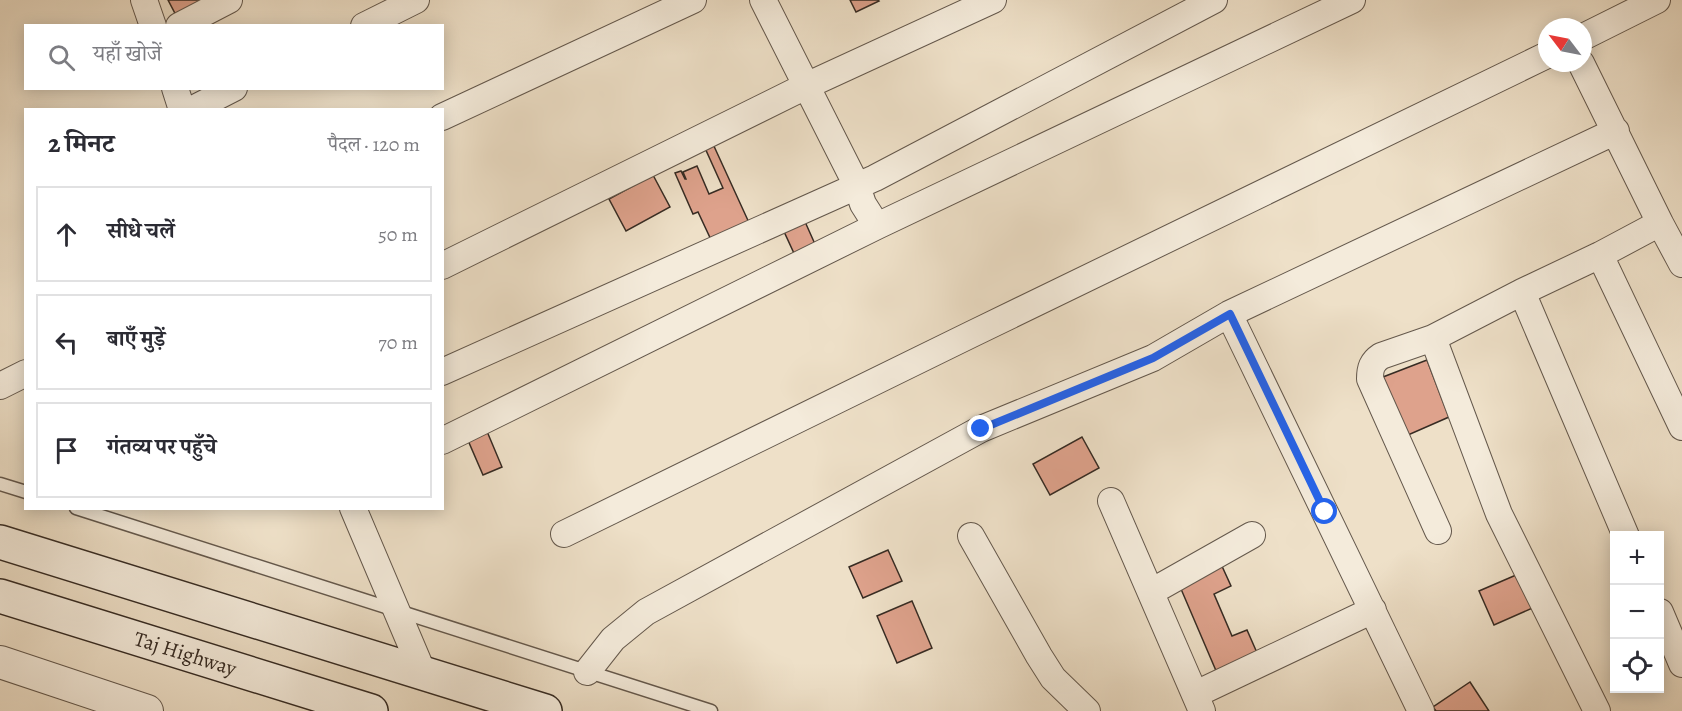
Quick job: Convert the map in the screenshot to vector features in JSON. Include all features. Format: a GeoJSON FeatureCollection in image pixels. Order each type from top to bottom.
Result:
{"type":"FeatureCollection","features":[{"type":"Feature","properties":{"kind":"main road"},"geometry":{"type":"LineString","coordinates":[[0,542],[545,711]]}},
{"type":"Feature","properties":{"kind":"main road","name":"Taj Highway"},"geometry":{"type":"LineString","coordinates":[[0,596],[371,711]]}},
{"type":"Feature","properties":{"kind":"street"},"geometry":{"type":"LineString","coordinates":[[144,0],[152,24]]}},
{"type":"Feature","properties":{"kind":"street"},"geometry":{"type":"LineString","coordinates":[[183,24],[229,0]]}},
{"type":"Feature","properties":{"kind":"street"},"geometry":{"type":"LineString","coordinates":[[368,24],[416,0]]}},
{"type":"Feature","properties":{"kind":"street"},"geometry":{"type":"LineString","coordinates":[[444,116],[693,0]]}},
{"type":"Feature","properties":{"kind":"street"},"geometry":{"type":"LineString","coordinates":[[763,0],[857,186],[862,204],[877,225]]}},
{"type":"Feature","properties":{"kind":"street"},"geometry":{"type":"LineString","coordinates":[[444,265],[806,86],[993,0]]}},
{"type":"Feature","properties":{"kind":"street"},"geometry":{"type":"LineString","coordinates":[[444,371],[875,178],[1214,0]]}},
{"type":"Feature","properties":{"kind":"street"},"geometry":{"type":"LineString","coordinates":[[444,440],[877,225],[1352,0]]}},
{"type":"Feature","properties":{"kind":"street"},"geometry":{"type":"LineString","coordinates":[[1592,32],[1657,0]]}},
{"type":"Feature","properties":{"kind":"street"},"geometry":{"type":"LineString","coordinates":[[564,534],[1538,59]]}},
{"type":"Feature","properties":{"kind":"street"},"geometry":{"type":"LineString","coordinates":[[1586,72],[1682,264]]}},
{"type":"Feature","properties":{"kind":"street"},"geometry":{"type":"LineString","coordinates":[[176,90],[181,108]]}},
{"type":"Feature","properties":{"kind":"street"},"geometry":{"type":"LineString","coordinates":[[194,108],[230,90]]}},
{"type":"Feature","properties":{"kind":"street"},"geometry":{"type":"LineString","coordinates":[[587,672],[613,639],[646,612],[981,429],[1153,358],[1230,314],[1616,131]]}},
{"type":"Feature","properties":{"kind":"street"},"geometry":{"type":"LineString","coordinates":[[1438,531],[1370,379],[1370,369],[1375,360],[1433,338],[1660,223]]}},
{"type":"Feature","properties":{"kind":"street"},"geometry":{"type":"LineString","coordinates":[[1600,255],[1682,427]]}},
{"type":"Feature","properties":{"kind":"street"},"geometry":{"type":"LineString","coordinates":[[1522,292],[1624,531]]}},
{"type":"Feature","properties":{"kind":"street"},"geometry":{"type":"LineString","coordinates":[[1230,314],[1421,711]]}},
{"type":"Feature","properties":{"kind":"street"},"geometry":{"type":"LineString","coordinates":[[1433,338],[1498,514],[1597,711]]}},
{"type":"Feature","properties":{"kind":"street"},"geometry":{"type":"LineString","coordinates":[[0,386],[24,374]]}},
{"type":"Feature","properties":{"kind":"street"},"geometry":{"type":"LineString","coordinates":[[1111,501],[1199,702],[1373,610]]}},
{"type":"Feature","properties":{"kind":"street"},"geometry":{"type":"LineString","coordinates":[[354,510],[423,673]]}},
{"type":"Feature","properties":{"kind":"street"},"geometry":{"type":"LineString","coordinates":[[1151,592],[1252,535]]}},
{"type":"Feature","properties":{"kind":"street"},"geometry":{"type":"LineString","coordinates":[[971,536],[1048,671],[1087,711]]}},
{"type":"Feature","properties":{"kind":"street"},"geometry":{"type":"LineString","coordinates":[[1664,623],[1682,664]]}},
{"type":"Feature","properties":{"kind":"street"},"geometry":{"type":"LineString","coordinates":[[0,662],[147,711]]}},
{"type":"Feature","properties":{"kind":"lane"},"geometry":{"type":"LineString","coordinates":[[0,484],[24,491]]}},
{"type":"Feature","properties":{"kind":"lane"},"geometry":{"type":"LineString","coordinates":[[82,510],[711,711]]}},
{"type":"Feature","properties":{"kind":"building"},"geometry":{"type":"Polygon","coordinates":[[[168,0],[218,0],[179,21],[168,0]]]}},
{"type":"Feature","properties":{"kind":"building"},"geometry":{"type":"Polygon","coordinates":[[[850,0],[878,0],[879,1],[856,12],[850,0]]]}},
{"type":"Feature","properties":{"kind":"building"},"geometry":{"type":"Polygon","coordinates":[[[713,144],[751,227],[713,244],[698,212],[693,214],[675,173],[681,171],[686,179],[683,172],[697,166],[709,194],[723,188],[705,148],[713,144]]]}},
{"type":"Feature","properties":{"kind":"building"},"geometry":{"type":"Polygon","coordinates":[[[653,175],[670,207],[626,231],[609,199],[653,175]]]}},
{"type":"Feature","properties":{"kind":"building"},"geometry":{"type":"Polygon","coordinates":[[[802,215],[819,253],[798,262],[781,225],[802,215]]]}},
{"type":"Feature","properties":{"kind":"building"},"geometry":{"type":"Polygon","coordinates":[[[1427,360],[1449,417],[1408,435],[1383,377],[1427,360]]]}},
{"type":"Feature","properties":{"kind":"building"},"geometry":{"type":"Polygon","coordinates":[[[486,429],[502,467],[483,475],[467,438],[486,429]]]}},
{"type":"Feature","properties":{"kind":"building"},"geometry":{"type":"Polygon","coordinates":[[[1082,437],[1099,468],[1050,495],[1033,464],[1082,437]]]}},
{"type":"Feature","properties":{"kind":"building"},"geometry":{"type":"Polygon","coordinates":[[[888,550],[902,581],[863,598],[849,567],[888,550]]]}},
{"type":"Feature","properties":{"kind":"building"},"geometry":{"type":"Polygon","coordinates":[[[1221,564],[1231,586],[1214,594],[1232,636],[1247,630],[1258,655],[1217,673],[1178,582],[1221,564]]]}},
{"type":"Feature","properties":{"kind":"building"},"geometry":{"type":"Polygon","coordinates":[[[1523,572],[1537,606],[1494,625],[1479,591],[1523,572]]]}},
{"type":"Feature","properties":{"kind":"building"},"geometry":{"type":"Polygon","coordinates":[[[912,601],[932,648],[897,663],[877,616],[912,601]]]}},
{"type":"Feature","properties":{"kind":"building"},"geometry":{"type":"Polygon","coordinates":[[[1470,682],[1489,711],[1436,711],[1433,707],[1470,682]]]}},
{"type":"Feature","properties":{"kind":"route"},"geometry":{"type":"LineString","coordinates":[[981,429],[1153,358],[1230,314],[1325,512]]}}]}
